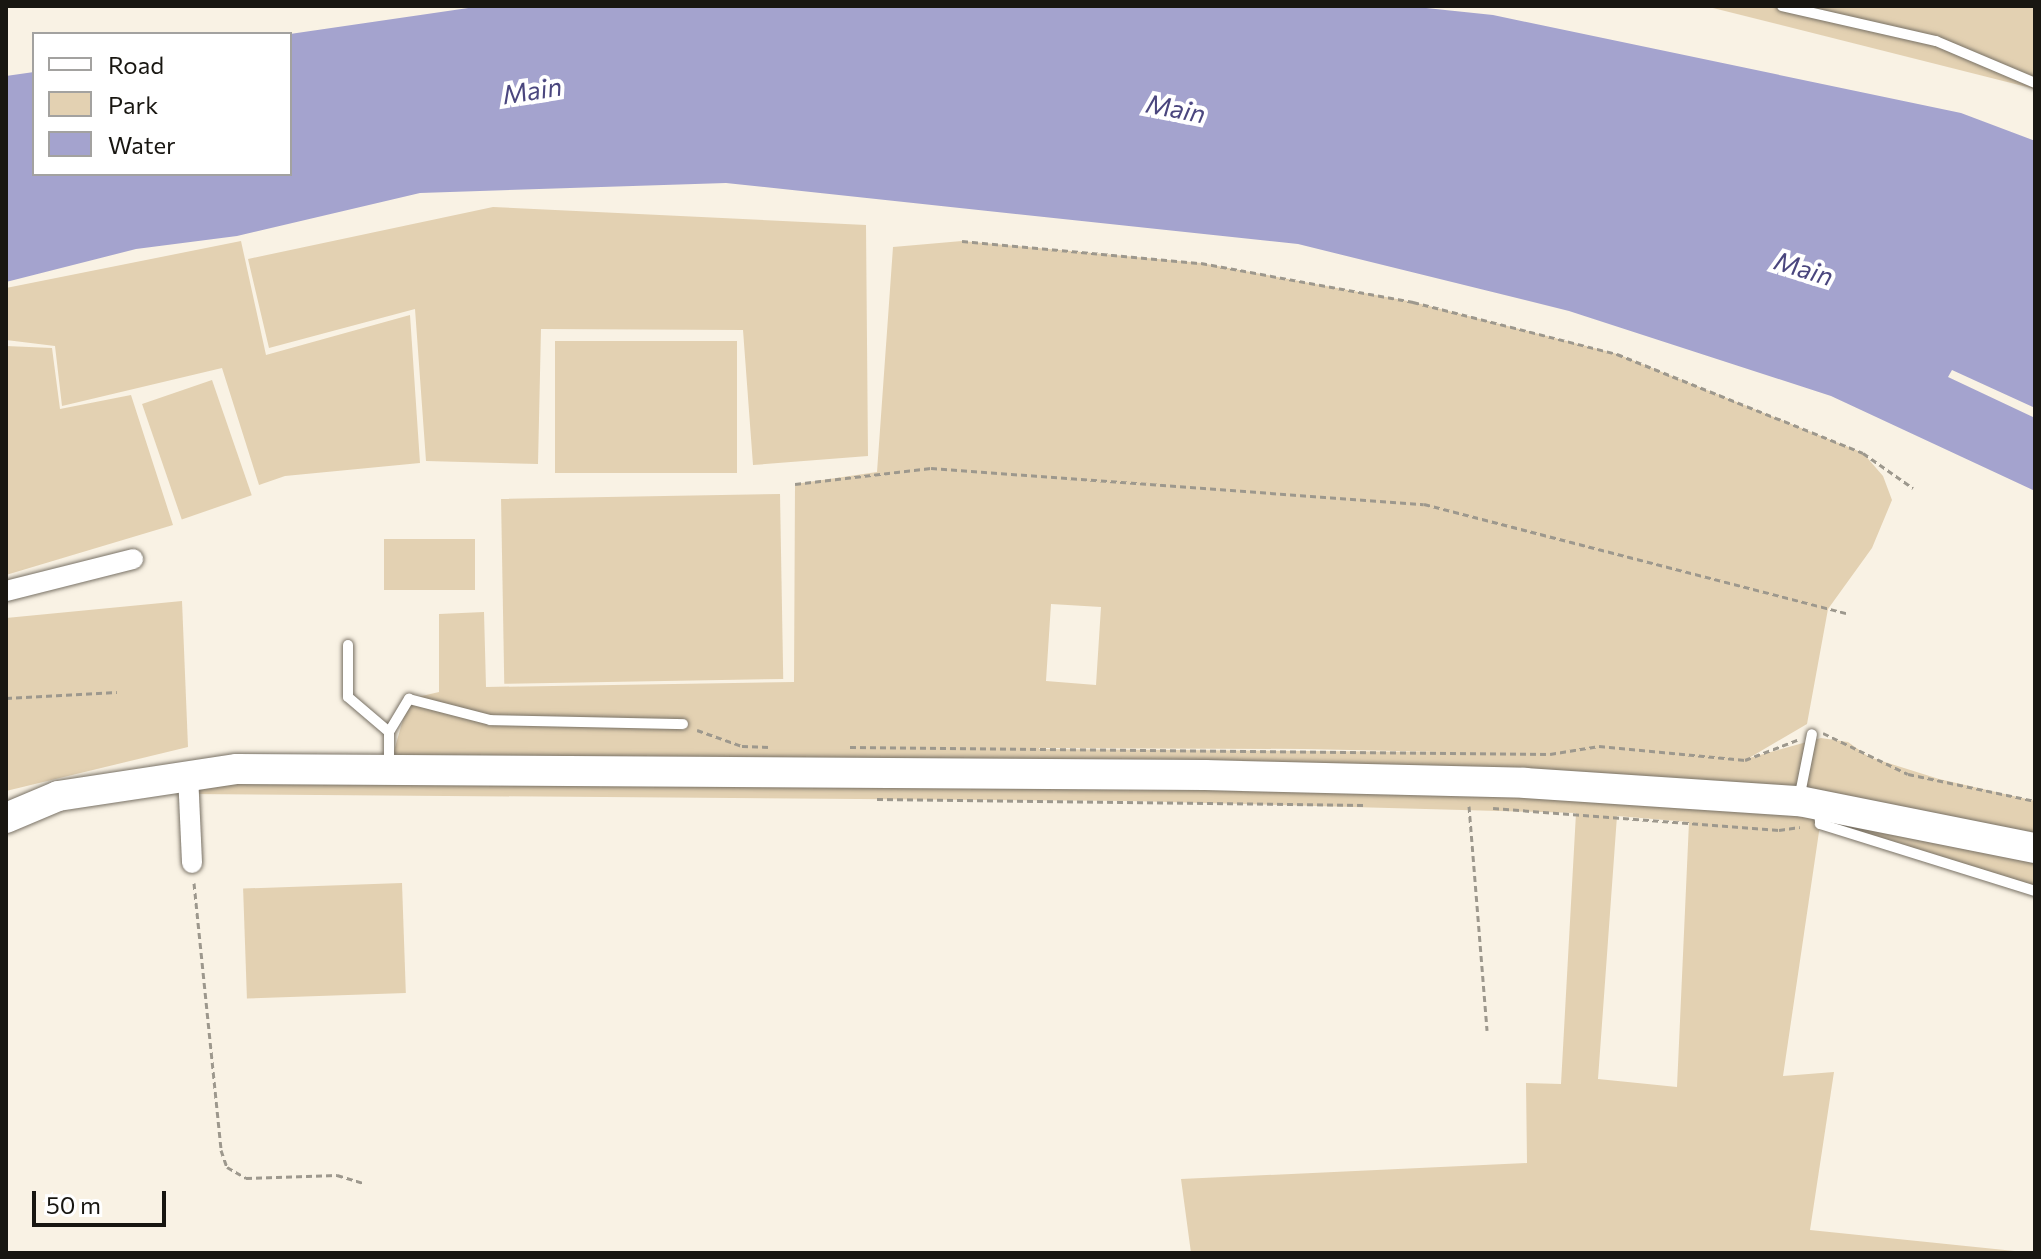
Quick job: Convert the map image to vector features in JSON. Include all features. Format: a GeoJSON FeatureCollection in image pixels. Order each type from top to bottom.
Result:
{"type":"FeatureCollection","features":[{"type":"Feature","properties":{"kind":"main road"},"geometry":{"type":"LineString","coordinates":[[6,818],[58,796],[188,774],[389,768],[1220,775],[1525,783],[1812,810],[2035,848]]}},
{"type":"Feature","properties":{"kind":"street"},"geometry":{"type":"LineString","coordinates":[[6,591],[133,559]]}},
{"type":"Feature","properties":{"kind":"street"},"geometry":{"type":"LineString","coordinates":[[188,774],[192,863]]}},
{"type":"Feature","properties":{"kind":"lane"},"geometry":{"type":"LineString","coordinates":[[1782,6],[1936,41],[2035,83]]}},
{"type":"Feature","properties":{"kind":"lane"},"geometry":{"type":"LineString","coordinates":[[348,645],[348,697],[389,732]]}},
{"type":"Feature","properties":{"kind":"lane"},"geometry":{"type":"LineString","coordinates":[[389,768],[389,732],[402,705],[415,699],[490,720],[683,724]]}},
{"type":"Feature","properties":{"kind":"lane"},"geometry":{"type":"LineString","coordinates":[[1812,734],[1812,810],[2035,891]]}},
{"type":"Feature","properties":{"kind":"path"},"geometry":{"type":"LineString","coordinates":[[962,241],[1201,263],[1413,302],[1617,354],[1863,453],[1913,488]]}},
{"type":"Feature","properties":{"kind":"path"},"geometry":{"type":"LineString","coordinates":[[795,484],[931,468],[1424,504],[1846,613]]}},
{"type":"Feature","properties":{"kind":"path"},"geometry":{"type":"LineString","coordinates":[[6,698],[117,692]]}},
{"type":"Feature","properties":{"kind":"path"},"geometry":{"type":"LineString","coordinates":[[683,724],[722,741],[772,747]]}},
{"type":"Feature","properties":{"kind":"path"},"geometry":{"type":"LineString","coordinates":[[847,747],[1550,754],[1599,746],[1745,760],[1812,734],[1827,733],[1908,774],[2035,801]]}},
{"type":"Feature","properties":{"kind":"path"},"geometry":{"type":"LineString","coordinates":[[862,799],[1376,805]]}},
{"type":"Feature","properties":{"kind":"path"},"geometry":{"type":"LineString","coordinates":[[1453,806],[1779,830],[1812,810]]}},
{"type":"Feature","properties":{"kind":"path"},"geometry":{"type":"LineString","coordinates":[[1469,806],[1487,1030]]}},
{"type":"Feature","properties":{"kind":"path"},"geometry":{"type":"LineString","coordinates":[[192,863],[221,1150],[227,1167],[246,1178],[337,1175],[364,1183]]}},
{"type":"Feature","properties":{"kind":"green space"},"geometry":{"type":"Polygon","coordinates":[[[1705,6],[2035,6],[2035,89],[1705,6]]]}},
{"type":"Feature","properties":{"kind":"green space"},"geometry":{"type":"Polygon","coordinates":[[[493,207],[866,225],[868,456],[753,465],[743,330],[541,329],[538,464],[426,461],[415,309],[269,348],[248,259],[493,207]]]}},
{"type":"Feature","properties":{"kind":"green space"},"geometry":{"type":"Polygon","coordinates":[[[241,241],[266,355],[410,315],[420,463],[285,476],[259,485],[222,368],[62,406],[55,346],[6,340],[6,288],[241,241]]]}},
{"type":"Feature","properties":{"kind":"green space"},"geometry":{"type":"Polygon","coordinates":[[[962,241],[1201,263],[1413,302],[1617,354],[1863,453],[1883,476],[1892,500],[1872,548],[1828,609],[1807,724],[1749,758],[1821,738],[1848,742],[1869,757],[1939,779],[2035,801],[2035,891],[1820,825],[1783,1076],[1834,1072],[1810,1230],[2035,1253],[1191,1253],[1181,1179],[1527,1163],[1526,1083],[1561,1084],[1576,813],[1129,801],[190,794],[237,769],[389,768],[409,699],[439,692],[439,614],[484,612],[486,687],[794,682],[795,484],[877,472],[893,247],[962,241]],[[1051,604],[1046,681],[1096,685],[1101,607],[1051,604]],[[1039,749],[1442,752],[1304,749],[1039,749]],[[1617,816],[1598,1079],[1677,1087],[1689,822],[1617,816]]]}},
{"type":"Feature","properties":{"kind":"green space"},"geometry":{"type":"Polygon","coordinates":[[[555,341],[737,341],[737,473],[555,473],[555,341]]]}},
{"type":"Feature","properties":{"kind":"green space"},"geometry":{"type":"Polygon","coordinates":[[[6,346],[52,348],[60,409],[131,395],[173,525],[6,575],[6,346]]]}},
{"type":"Feature","properties":{"kind":"green space"},"geometry":{"type":"Polygon","coordinates":[[[212,380],[252,495],[182,519],[142,404],[212,380]]]}},
{"type":"Feature","properties":{"kind":"green space"},"geometry":{"type":"Polygon","coordinates":[[[780,494],[783,679],[504,684],[501,499],[780,494]]]}},
{"type":"Feature","properties":{"kind":"green space"},"geometry":{"type":"Polygon","coordinates":[[[384,539],[475,539],[475,590],[384,590],[384,539]]]}},
{"type":"Feature","properties":{"kind":"green space"},"geometry":{"type":"Polygon","coordinates":[[[182,601],[188,747],[6,791],[6,618],[182,601]]]}},
{"type":"Feature","properties":{"kind":"green space"},"geometry":{"type":"Polygon","coordinates":[[[402,883],[406,993],[247,998],[243,889],[402,883]]]}},
{"type":"Feature","properties":{"kind":"water","name":"Main"},"geometry":{"type":"Polygon","coordinates":[[[482,6],[1407,6],[1493,15],[1961,113],[2035,141],[2035,408],[1952,370],[1948,377],[2035,418],[2035,491],[1831,396],[1569,311],[1298,244],[726,183],[420,193],[237,236],[136,249],[6,282],[6,76],[32,72],[32,176],[292,176],[292,34],[482,6]]]}}]}
